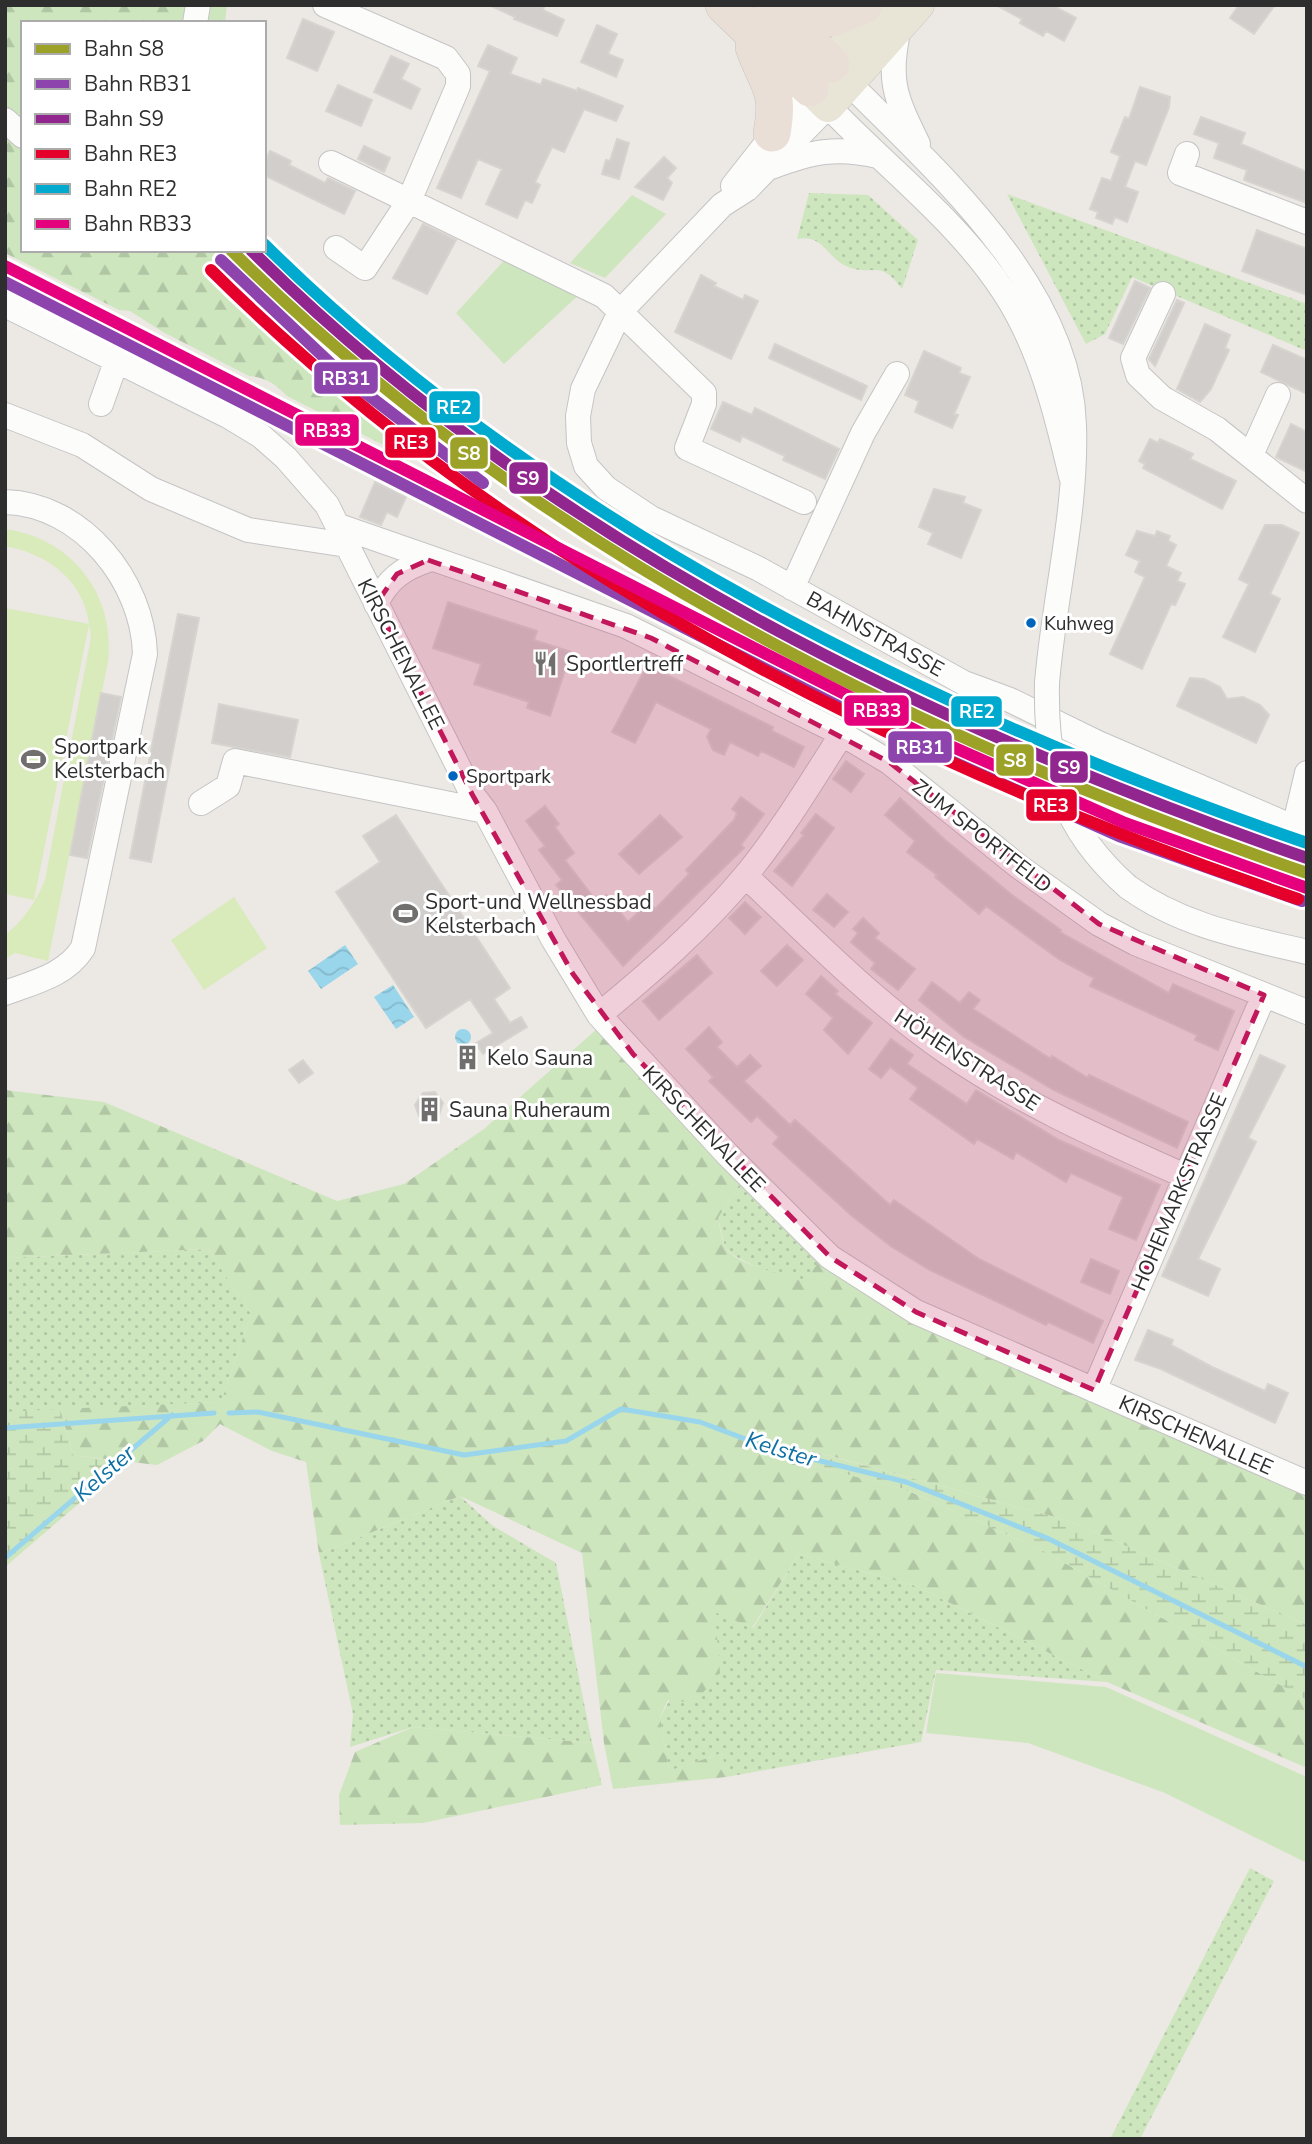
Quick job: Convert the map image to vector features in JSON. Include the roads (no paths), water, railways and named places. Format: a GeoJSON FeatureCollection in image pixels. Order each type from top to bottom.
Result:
{"type":"FeatureCollection","features":[{"type":"Feature","properties":{"kind":"highway"},"geometry":{"type":"LineString","coordinates":[[778,5],[832,18],[864,5]]}},
{"type":"Feature","properties":{"kind":"highway"},"geometry":{"type":"LineString","coordinates":[[748,13],[830,85]]}},
{"type":"Feature","properties":{"kind":"highway"},"geometry":{"type":"LineString","coordinates":[[748,13],[760,64],[774,88],[777,102],[770,151]]}},
{"type":"Feature","properties":{"kind":"main road"},"geometry":{"type":"LineString","coordinates":[[830,85],[898,13]]}},
{"type":"Feature","properties":{"kind":"street"},"geometry":{"type":"LineString","coordinates":[[325,5],[446,58],[458,74],[458,86],[409,201],[365,268],[336,248]]}},
{"type":"Feature","properties":{"kind":"street"},"geometry":{"type":"LineString","coordinates":[[898,13],[891,71],[893,87],[929,166]]}},
{"type":"Feature","properties":{"kind":"street"},"geometry":{"type":"LineString","coordinates":[[722,205],[736,181],[770,151],[830,85]]}},
{"type":"Feature","properties":{"kind":"street"},"geometry":{"type":"LineString","coordinates":[[722,205],[747,189],[770,151],[830,85]]}},
{"type":"Feature","properties":{"kind":"street"},"geometry":{"type":"LineString","coordinates":[[830,85],[878,156],[983,262],[1004,293],[1022,325],[1054,402],[1071,487]]}},
{"type":"Feature","properties":{"kind":"street"},"geometry":{"type":"LineString","coordinates":[[830,85],[929,166],[998,242],[1027,279],[1043,312],[1070,392],[1074,422],[1071,487],[1047,683],[1048,739],[1054,773],[1066,810],[1092,852],[1128,887],[1167,912],[1188,921],[1307,952]]}},
{"type":"Feature","properties":{"kind":"street"},"geometry":{"type":"LineString","coordinates":[[5,120],[21,134]]}},
{"type":"Feature","properties":{"kind":"street"},"geometry":{"type":"LineString","coordinates":[[770,151],[848,149],[878,156]]}},
{"type":"Feature","properties":{"kind":"street"},"geometry":{"type":"LineString","coordinates":[[1187,154],[1180,173],[1307,222]]}},
{"type":"Feature","properties":{"kind":"street"},"geometry":{"type":"LineString","coordinates":[[331,163],[587,285],[620,312],[704,393],[704,404],[687,448],[804,502]]}},
{"type":"Feature","properties":{"kind":"street","name":"BAHNSTRASSE"},"geometry":{"type":"LineString","coordinates":[[722,205],[620,312],[583,389],[578,416],[579,443],[586,466],[606,488],[651,518],[792,588],[964,683],[1010,700],[1098,743],[1300,830]]}},
{"type":"Feature","properties":{"kind":"street"},"geometry":{"type":"LineString","coordinates":[[1163,293],[1133,358],[1138,375],[1162,398],[1217,429],[1307,501]]}},
{"type":"Feature","properties":{"kind":"street","name":"KIRSCHENALLEE"},"geometry":{"type":"LineString","coordinates":[[5,305],[228,416],[261,436],[309,483],[343,536],[471,794],[485,811],[552,939],[599,1015],[728,1155],[830,1257],[916,1312],[1307,1483]]}},
{"type":"Feature","properties":{"kind":"street"},"geometry":{"type":"LineString","coordinates":[[101,404],[116,362]]}},
{"type":"Feature","properties":{"kind":"street"},"geometry":{"type":"LineString","coordinates":[[792,588],[863,433],[897,374]]}},
{"type":"Feature","properties":{"kind":"street"},"geometry":{"type":"LineString","coordinates":[[1251,455],[1278,395]]}},
{"type":"Feature","properties":{"kind":"street","name":"ZUM SPORTFELD"},"geometry":{"type":"LineString","coordinates":[[5,415],[82,445],[151,489],[248,530],[343,536],[428,560],[626,626],[842,734],[889,762],[1018,866],[1099,924],[1135,943],[1307,1012]]}},
{"type":"Feature","properties":{"kind":"street"},"geometry":{"type":"LineString","coordinates":[[5,502],[58,515],[108,556],[134,597],[144,633],[145,654],[83,948],[74,962],[56,974],[5,993]]}},
{"type":"Feature","properties":{"kind":"street"},"geometry":{"type":"LineString","coordinates":[[376,604],[397,574],[408,566],[428,560]]}},
{"type":"Feature","properties":{"kind":"street"},"geometry":{"type":"LineString","coordinates":[[599,1015],[661,962],[746,876],[787,820],[842,734]]}},
{"type":"Feature","properties":{"kind":"street"},"geometry":{"type":"LineString","coordinates":[[201,803],[228,786],[235,761],[485,811]]}},
{"type":"Feature","properties":{"kind":"street"},"geometry":{"type":"LineString","coordinates":[[1300,830],[1307,772]]}},
{"type":"Feature","properties":{"kind":"street","name":"HÖHENSTRASSE"},"geometry":{"type":"LineString","coordinates":[[746,876],[849,975],[945,1051],[1057,1118],[1185,1176]]}},
{"type":"Feature","properties":{"kind":"street","name":"HOHEMARKSTRASSE"},"geometry":{"type":"LineString","coordinates":[[1094,1390],[1264,995]]}},
{"type":"Feature","properties":{"kind":"water"},"geometry":{"type":"Polygon","coordinates":[[[345,945],[358,964],[321,989],[308,971],[345,945]]]}},
{"type":"Feature","properties":{"kind":"water"},"geometry":{"type":"Polygon","coordinates":[[[393,985],[414,1017],[396,1029],[374,997],[393,985]]]}},
{"type":"Feature","properties":{"kind":"water"},"geometry":{"type":"Polygon","coordinates":[[[460,1029],[466,1029],[471,1037],[469,1043],[460,1045],[455,1040],[455,1034],[460,1029]]]}},
{"type":"Feature","properties":{"kind":"waterway","name":"Kelster"},"geometry":{"type":"LineString","coordinates":[[229,1413],[258,1412],[464,1455],[566,1441],[621,1409],[700,1422],[772,1449],[906,1482],[1047,1538],[1307,1667]]}},
{"type":"Feature","properties":{"kind":"waterway"},"geometry":{"type":"LineString","coordinates":[[5,1428],[214,1413]]}},
{"type":"Feature","properties":{"kind":"waterway","name":"Kelster"},"geometry":{"type":"LineString","coordinates":[[5,1558],[172,1415]]}},
{"type":"Feature","properties":{"kind":"railway"},"geometry":{"type":"LineString","coordinates":[[5,277],[916,742],[1122,832],[1307,899]]}},
{"type":"Feature","properties":{"kind":"rail line","name":"RE2"},"geometry":{"type":"LineString","coordinates":[[266,246],[374,345],[493,437],[619,522],[751,600],[888,671],[1027,735],[1167,792],[1307,843]]}},
{"type":"Feature","properties":{"kind":"rail line","name":"S8"},"geometry":{"type":"LineString","coordinates":[[233,252],[346,356],[469,453],[599,542],[733,622],[873,695],[1015,760],[1160,820],[1307,873]]}},
{"type":"Feature","properties":{"kind":"rail line","name":"S9"},"geometry":{"type":"LineString","coordinates":[[253,252],[363,353],[484,448],[611,534],[744,612],[882,684],[1022,748],[1164,806],[1307,858]]}},
{"type":"Feature","properties":{"kind":"rail line","name":"RB31"},"geometry":{"type":"LineString","coordinates":[[221,260],[346,378],[483,483]]}},
{"type":"Feature","properties":{"kind":"rail line","name":"RB33"},"geometry":{"type":"LineString","coordinates":[[5,266],[921,733],[1125,823],[1307,888]]}},
{"type":"Feature","properties":{"kind":"rail line","name":"RE3"},"geometry":{"type":"LineString","coordinates":[[211,270],[328,377],[452,475],[582,564],[718,645],[859,719],[1003,785],[1150,845],[1298,899]]}},
{"type":"Feature","properties":{"kind":"rail line","name":"RB31"},"geometry":{"type":"LineString","coordinates":[[5,282],[915,745],[1119,836],[1302,901]]}},
{"type":"Feature","properties":{"kind":"place","name":"Kuhweg"},"geometry":{"type":"Point","coordinates":[1031,623]}},
{"type":"Feature","properties":{"kind":"place","name":"Sportlertreff"},"geometry":{"type":"Point","coordinates":[546,664]}},
{"type":"Feature","properties":{"kind":"place","name":"Sportpark Kelsterbach"},"geometry":{"type":"Point","coordinates":[34,759]}},
{"type":"Feature","properties":{"kind":"place","name":"Sportpark"},"geometry":{"type":"Point","coordinates":[453,776]}},
{"type":"Feature","properties":{"kind":"place","name":"Sport-und Wellnessbad Kelsterbach"},"geometry":{"type":"Point","coordinates":[405,914]}},
{"type":"Feature","properties":{"kind":"place","name":"Kelo Sauna"},"geometry":{"type":"Point","coordinates":[467,1058]}},
{"type":"Feature","properties":{"kind":"place","name":"Sauna Ruheraum"},"geometry":{"type":"Point","coordinates":[429,1110]}}]}
